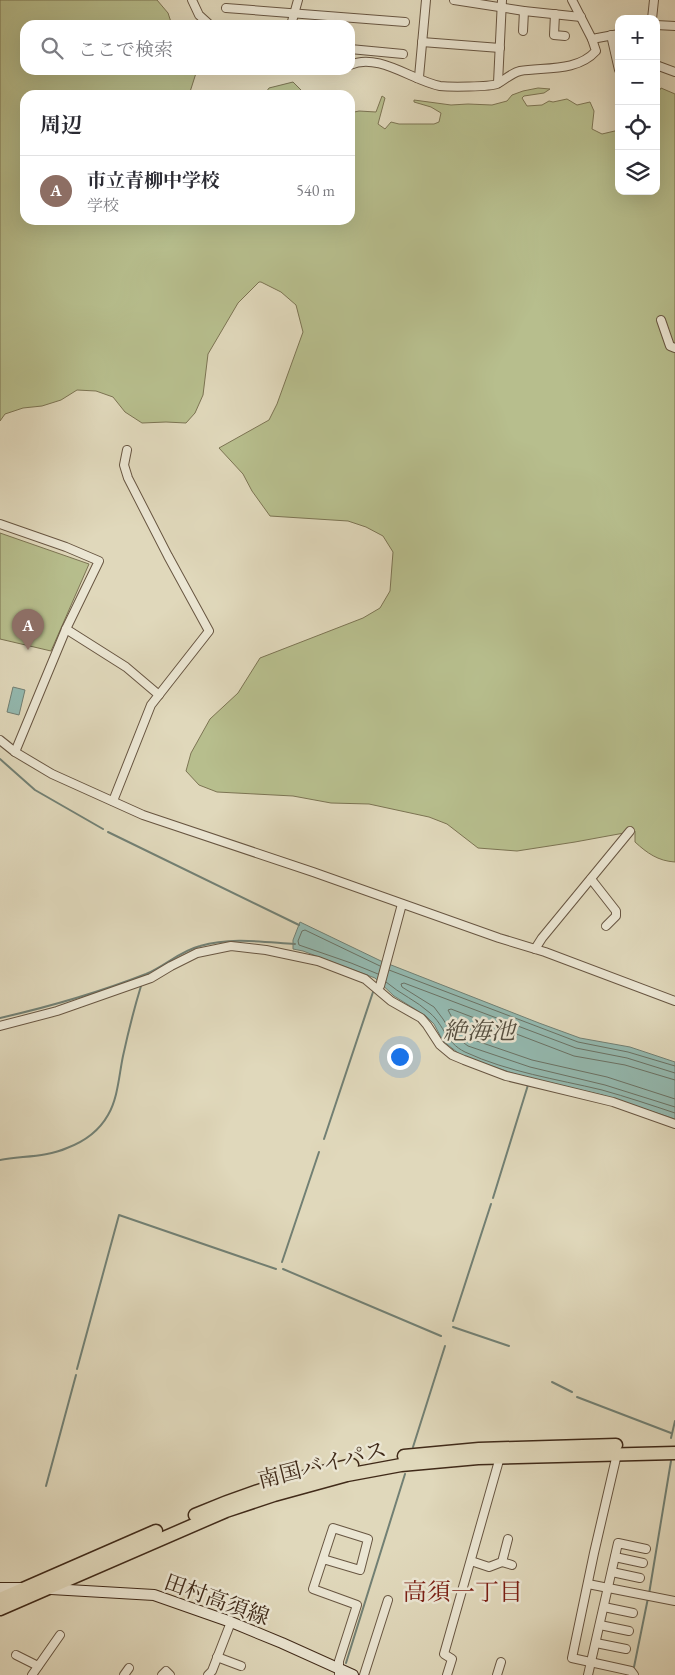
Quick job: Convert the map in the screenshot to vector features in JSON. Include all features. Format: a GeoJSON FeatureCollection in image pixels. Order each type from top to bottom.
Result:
{"type":"FeatureCollection","features":[{"type":"Feature","properties":{"kind":"highway","name":"南国バイパス"},"geometry":{"type":"LineString","coordinates":[[0,1599],[232,1500],[299,1478],[357,1464],[406,1456],[478,1449],[675,1444]]}},
{"type":"Feature","properties":{"kind":"highway","name":"南国バイパス"},"geometry":{"type":"LineString","coordinates":[[0,1609],[226,1511],[304,1486],[347,1475],[401,1465],[500,1457],[675,1453]]}},
{"type":"Feature","properties":{"kind":"main road","name":"田村高須線"},"geometry":{"type":"LineString","coordinates":[[0,1588],[154,1595],[231,1622],[282,1643],[339,1672],[353,1675]]}},
{"type":"Feature","properties":{"kind":"street"},"geometry":{"type":"LineString","coordinates":[[192,0],[199,15],[204,20]]}},
{"type":"Feature","properties":{"kind":"street"},"geometry":{"type":"LineString","coordinates":[[292,20],[298,0]]}},
{"type":"Feature","properties":{"kind":"street"},"geometry":{"type":"LineString","coordinates":[[417,78],[419,76],[426,0]]}},
{"type":"Feature","properties":{"kind":"street"},"geometry":{"type":"LineString","coordinates":[[454,0],[502,4],[524,11],[581,17]]}},
{"type":"Feature","properties":{"kind":"street"},"geometry":{"type":"LineString","coordinates":[[355,64],[364,62],[379,63],[432,84],[465,87],[498,83],[520,71],[562,67],[585,59],[596,51],[572,0]]}},
{"type":"Feature","properties":{"kind":"street"},"geometry":{"type":"LineString","coordinates":[[652,15],[654,0]]}},
{"type":"Feature","properties":{"kind":"street"},"geometry":{"type":"LineString","coordinates":[[498,83],[502,4]]}},
{"type":"Feature","properties":{"kind":"street"},"geometry":{"type":"LineString","coordinates":[[226,8],[406,22]]}},
{"type":"Feature","properties":{"kind":"street"},"geometry":{"type":"LineString","coordinates":[[524,11],[524,31]]}},
{"type":"Feature","properties":{"kind":"street"},"geometry":{"type":"LineString","coordinates":[[555,14],[554,35],[565,36]]}},
{"type":"Feature","properties":{"kind":"street"},"geometry":{"type":"LineString","coordinates":[[660,25],[667,24],[675,26]]}},
{"type":"Feature","properties":{"kind":"street"},"geometry":{"type":"LineString","coordinates":[[592,39],[615,34]]}},
{"type":"Feature","properties":{"kind":"street"},"geometry":{"type":"LineString","coordinates":[[422,42],[500,48]]}},
{"type":"Feature","properties":{"kind":"street"},"geometry":{"type":"LineString","coordinates":[[355,49],[403,54]]}},
{"type":"Feature","properties":{"kind":"street"},"geometry":{"type":"LineString","coordinates":[[660,66],[675,72]]}},
{"type":"Feature","properties":{"kind":"street"},"geometry":{"type":"LineString","coordinates":[[661,320],[670,346],[675,348]]}},
{"type":"Feature","properties":{"kind":"street"},"geometry":{"type":"LineString","coordinates":[[113,801],[151,705],[209,631],[128,478],[124,465],[127,450]]}},
{"type":"Feature","properties":{"kind":"street"},"geometry":{"type":"LineString","coordinates":[[0,524],[99,561],[66,629],[15,752]]}},
{"type":"Feature","properties":{"kind":"street"},"geometry":{"type":"LineString","coordinates":[[66,629],[126,667],[159,695]]}},
{"type":"Feature","properties":{"kind":"street"},"geometry":{"type":"LineString","coordinates":[[0,740],[15,752],[52,774],[143,815],[545,952],[675,1001]]}},
{"type":"Feature","properties":{"kind":"street"},"geometry":{"type":"LineString","coordinates":[[534,949],[630,831]]}},
{"type":"Feature","properties":{"kind":"street"},"geometry":{"type":"LineString","coordinates":[[591,879],[616,911],[616,916],[606,926]]}},
{"type":"Feature","properties":{"kind":"street"},"geometry":{"type":"LineString","coordinates":[[379,987],[402,904]]}},
{"type":"Feature","properties":{"kind":"street"},"geometry":{"type":"LineString","coordinates":[[0,1026],[57,1011],[151,978],[197,953],[231,946],[266,950],[318,961],[365,979],[379,987],[398,1006],[421,1018],[440,1045],[452,1055],[506,1076],[613,1102],[675,1124]]}},
{"type":"Feature","properties":{"kind":"street"},"geometry":{"type":"LineString","coordinates":[[617,1454],[588,1584],[568,1657],[631,1671],[634,1675]]}},
{"type":"Feature","properties":{"kind":"street"},"geometry":{"type":"LineString","coordinates":[[447,1675],[452,1659],[444,1654],[500,1457]]}},
{"type":"Feature","properties":{"kind":"street"},"geometry":{"type":"LineString","coordinates":[[322,1559],[360,1570],[368,1539],[333,1528],[322,1559],[313,1589],[357,1605],[339,1661],[339,1672]]}},
{"type":"Feature","properties":{"kind":"street"},"geometry":{"type":"LineString","coordinates":[[502,1562],[508,1539]]}},
{"type":"Feature","properties":{"kind":"street"},"geometry":{"type":"LineString","coordinates":[[588,1675],[618,1543],[646,1549]]}},
{"type":"Feature","properties":{"kind":"street"},"geometry":{"type":"LineString","coordinates":[[615,1557],[644,1563]]}},
{"type":"Feature","properties":{"kind":"street"},"geometry":{"type":"LineString","coordinates":[[471,1561],[490,1567],[502,1562],[512,1565]]}},
{"type":"Feature","properties":{"kind":"street"},"geometry":{"type":"LineString","coordinates":[[612,1572],[640,1578]]}},
{"type":"Feature","properties":{"kind":"street"},"geometry":{"type":"LineString","coordinates":[[588,1584],[675,1601]]}},
{"type":"Feature","properties":{"kind":"street"},"geometry":{"type":"LineString","coordinates":[[364,1675],[388,1600]]}},
{"type":"Feature","properties":{"kind":"street"},"geometry":{"type":"LineString","coordinates":[[604,1607],[633,1613]]}},
{"type":"Feature","properties":{"kind":"street"},"geometry":{"type":"LineString","coordinates":[[208,1675],[231,1622]]}},
{"type":"Feature","properties":{"kind":"street"},"geometry":{"type":"LineString","coordinates":[[600,1625],[630,1631]]}},
{"type":"Feature","properties":{"kind":"street"},"geometry":{"type":"LineString","coordinates":[[32,1675],[60,1635]]}},
{"type":"Feature","properties":{"kind":"street"},"geometry":{"type":"LineString","coordinates":[[596,1643],[626,1649]]}},
{"type":"Feature","properties":{"kind":"street"},"geometry":{"type":"LineString","coordinates":[[16,1655],[38,1666]]}},
{"type":"Feature","properties":{"kind":"street"},"geometry":{"type":"LineString","coordinates":[[217,1657],[241,1666]]}},
{"type":"Feature","properties":{"kind":"street"},"geometry":{"type":"LineString","coordinates":[[497,1675],[501,1662]]}},
{"type":"Feature","properties":{"kind":"street"},"geometry":{"type":"LineString","coordinates":[[124,1675],[129,1668]]}},
{"type":"Feature","properties":{"kind":"street"},"geometry":{"type":"LineString","coordinates":[[162,1675],[166,1671],[170,1675]]}},
{"type":"Feature","properties":{"kind":"green space"},"geometry":{"type":"Polygon","coordinates":[[[0,0],[157,0],[168,13],[170,20],[20,20],[20,75],[195,75],[191,90],[20,90],[20,225],[355,225],[355,112],[376,112],[382,96],[385,98],[378,124],[385,129],[391,122],[399,124],[434,124],[439,122],[441,113],[431,107],[414,102],[414,100],[451,105],[492,105],[507,101],[512,95],[538,88],[550,89],[544,93],[524,96],[522,98],[527,106],[542,105],[549,101],[567,99],[577,105],[590,102],[594,111],[592,129],[602,134],[615,131],[615,195],[660,195],[660,90],[661,88],[675,94],[675,862],[658,858],[644,850],[635,842],[635,831],[517,851],[478,848],[447,824],[429,817],[369,804],[331,803],[293,796],[217,792],[199,785],[186,771],[191,753],[210,719],[238,693],[260,658],[363,618],[380,608],[390,591],[393,552],[383,536],[366,527],[348,521],[270,516],[252,491],[243,474],[219,448],[269,420],[277,404],[303,332],[296,305],[281,292],[259,282],[238,303],[208,354],[203,395],[195,413],[186,423],[142,423],[125,412],[113,397],[96,391],[77,390],[61,400],[5,414],[0,421],[0,0]]]}},
{"type":"Feature","properties":{"kind":"green space"},"geometry":{"type":"Polygon","coordinates":[[[293,82],[301,90],[268,90],[293,82]]]}},
{"type":"Feature","properties":{"kind":"green space"},"geometry":{"type":"Polygon","coordinates":[[[0,533],[89,564],[51,651],[0,639],[0,533]]]}},
{"type":"Feature","properties":{"kind":"water"},"geometry":{"type":"Polygon","coordinates":[[[13,687],[25,690],[19,715],[7,712],[13,687]]]}},
{"type":"Feature","properties":{"kind":"water","name":"絶海池"},"geometry":{"type":"Polygon","coordinates":[[[300,922],[381,961],[539,1023],[580,1038],[630,1047],[675,1062],[675,1119],[602,1095],[527,1078],[462,1056],[443,1041],[434,1024],[426,1016],[394,996],[375,978],[293,949],[293,940],[300,922]]]}},
{"type":"Feature","properties":{"kind":"waterway"},"geometry":{"type":"LineString","coordinates":[[0,759],[35,790],[103,829]]}},
{"type":"Feature","properties":{"kind":"waterway"},"geometry":{"type":"LineString","coordinates":[[108,832],[299,925]]}},
{"type":"Feature","properties":{"kind":"waterway"},"geometry":{"type":"LineString","coordinates":[[0,1018],[74,999],[128,981],[153,971],[186,951],[200,946],[236,941],[295,944]]}},
{"type":"Feature","properties":{"kind":"waterway"},"geometry":{"type":"LineString","coordinates":[[0,1160],[43,1155],[59,1151],[85,1139],[100,1126],[108,1115],[114,1101],[123,1056],[141,986]]}},
{"type":"Feature","properties":{"kind":"waterway"},"geometry":{"type":"LineString","coordinates":[[324,1139],[373,992]]}},
{"type":"Feature","properties":{"kind":"waterway"},"geometry":{"type":"LineString","coordinates":[[493,1198],[528,1085]]}},
{"type":"Feature","properties":{"kind":"waterway"},"geometry":{"type":"LineString","coordinates":[[282,1262],[319,1152]]}},
{"type":"Feature","properties":{"kind":"waterway"},"geometry":{"type":"LineString","coordinates":[[453,1321],[491,1204]]}},
{"type":"Feature","properties":{"kind":"waterway"},"geometry":{"type":"LineString","coordinates":[[77,1369],[119,1215],[276,1269]]}},
{"type":"Feature","properties":{"kind":"waterway"},"geometry":{"type":"LineString","coordinates":[[283,1269],[441,1336]]}},
{"type":"Feature","properties":{"kind":"waterway"},"geometry":{"type":"LineString","coordinates":[[453,1327],[509,1346]]}},
{"type":"Feature","properties":{"kind":"waterway"},"geometry":{"type":"LineString","coordinates":[[413,1447],[445,1346]]}},
{"type":"Feature","properties":{"kind":"waterway"},"geometry":{"type":"LineString","coordinates":[[46,1486],[76,1375]]}},
{"type":"Feature","properties":{"kind":"waterway"},"geometry":{"type":"LineString","coordinates":[[552,1382],[572,1392]]}},
{"type":"Feature","properties":{"kind":"waterway"},"geometry":{"type":"LineString","coordinates":[[577,1397],[671,1433]]}},
{"type":"Feature","properties":{"kind":"waterway"},"geometry":{"type":"LineString","coordinates":[[671,1438],[675,1421]]}},
{"type":"Feature","properties":{"kind":"waterway"},"geometry":{"type":"LineString","coordinates":[[649,1594],[671,1461]]}},
{"type":"Feature","properties":{"kind":"waterway"},"geometry":{"type":"LineString","coordinates":[[346,1663],[405,1474]]}},
{"type":"Feature","properties":{"kind":"waterway"},"geometry":{"type":"LineString","coordinates":[[634,1667],[648,1598]]}},
{"type":"Feature","properties":{"kind":"place","name":"市立青柳中学校"},"geometry":{"type":"Point","coordinates":[28,650]}},
{"type":"Feature","properties":{"kind":"district","name":"高須一丁目"},"geometry":{"type":"Point","coordinates":[463,1592]}}]}
